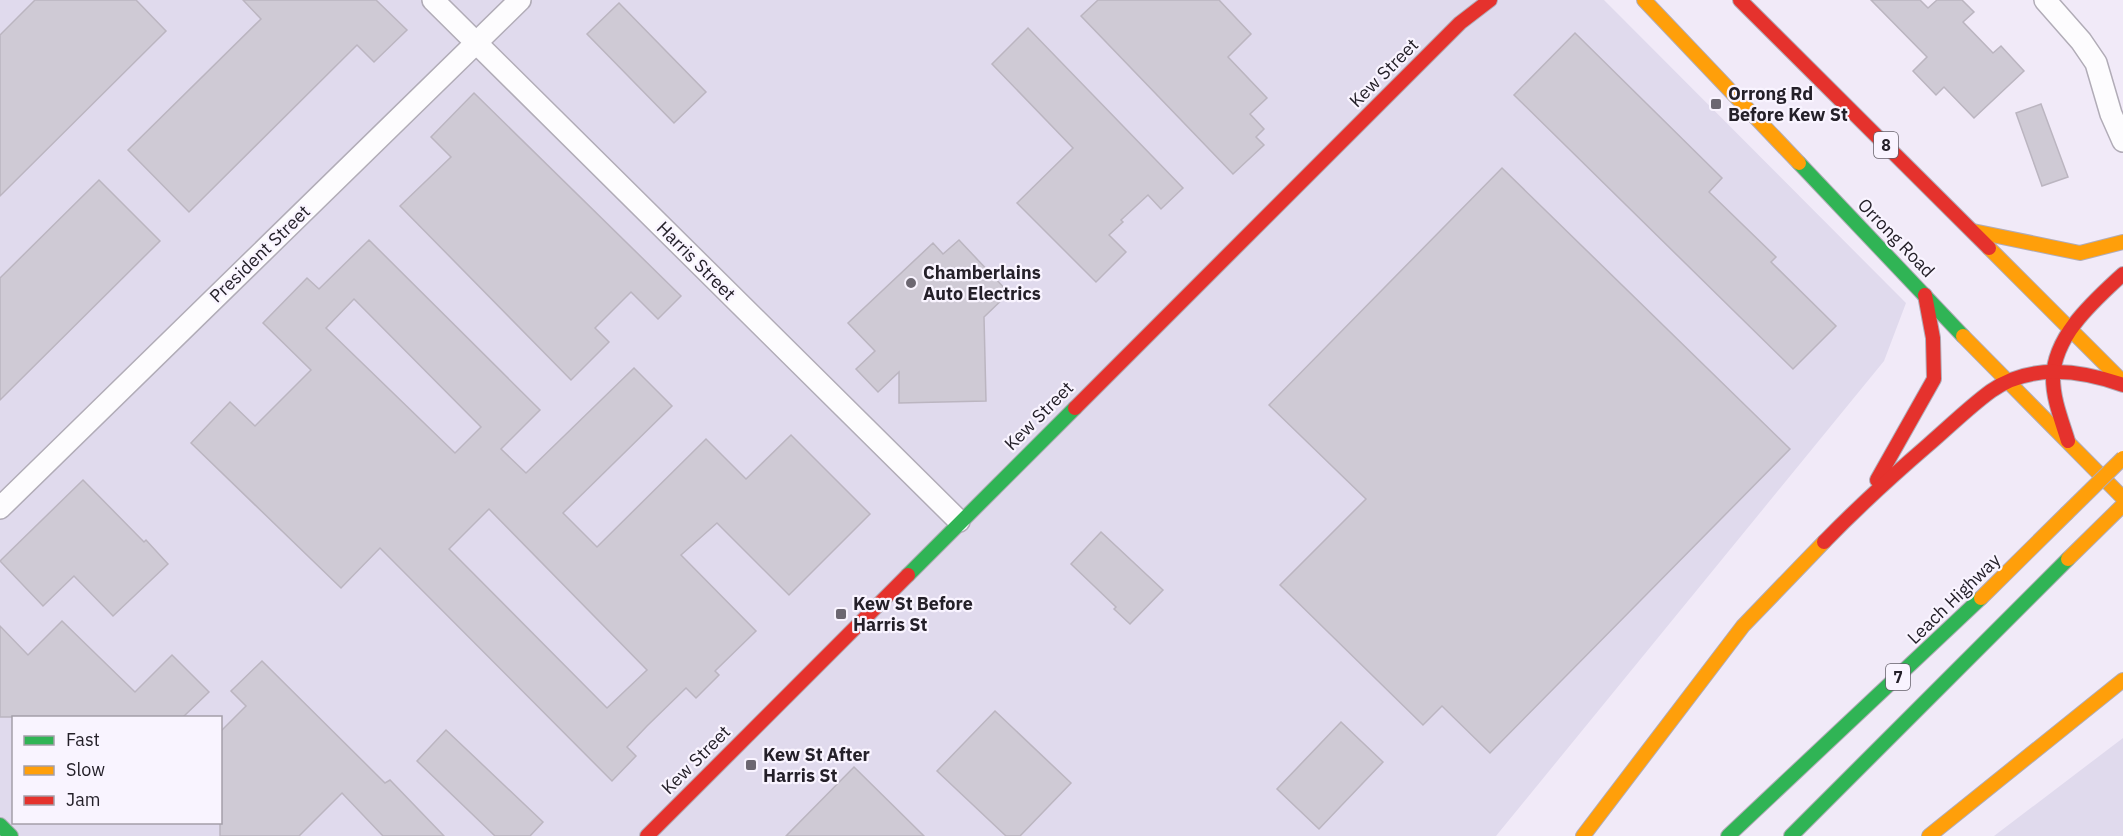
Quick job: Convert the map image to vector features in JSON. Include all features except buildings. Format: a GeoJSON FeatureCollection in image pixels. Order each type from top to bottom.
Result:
{"type":"FeatureCollection","features":[{"type":"Feature","properties":{"kind":"main road","name":"Kew Street"},"geometry":{"type":"LineString","coordinates":[[1460,23],[1477,0]]}},
{"type":"Feature","properties":{"kind":"main road","name":"Kew Street"},"geometry":{"type":"LineString","coordinates":[[647,836],[959,521],[1460,23],[1490,0]]}},
{"type":"Feature","properties":{"kind":"main road","name":"Orrong Road"},"geometry":{"type":"LineString","coordinates":[[1644,0],[1925,295],[2123,498]]}},
{"type":"Feature","properties":{"kind":"main road","name":"8"},"geometry":{"type":"LineString","coordinates":[[1740,0],[2071,329],[2123,384]]}},
{"type":"Feature","properties":{"kind":"main road"},"geometry":{"type":"LineString","coordinates":[[1973,231],[2080,253],[2123,242]]}},
{"type":"Feature","properties":{"kind":"main road"},"geometry":{"type":"LineString","coordinates":[[2069,443],[2056,395],[2054,370],[2071,329],[2088,306],[2123,274]]}},
{"type":"Feature","properties":{"kind":"main road"},"geometry":{"type":"LineString","coordinates":[[1865,500],[1934,379],[1933,338],[1925,295]]}},
{"type":"Feature","properties":{"kind":"main road"},"geometry":{"type":"LineString","coordinates":[[1583,836],[1743,626],[1865,500],[1992,390],[2009,381],[2054,370],[2097,375],[2123,384]]}},
{"type":"Feature","properties":{"kind":"main road","name":"Leach Highway"},"geometry":{"type":"LineString","coordinates":[[1728,836],[1939,640],[2123,458]]}},
{"type":"Feature","properties":{"kind":"main road","name":"7"},"geometry":{"type":"LineString","coordinates":[[1791,836],[2123,505]]}},
{"type":"Feature","properties":{"kind":"main road"},"geometry":{"type":"LineString","coordinates":[[1929,836],[2123,680]]}},
{"type":"Feature","properties":{"kind":"main road"},"geometry":{"type":"LineString","coordinates":[[0,825],[11,836]]}},
{"type":"Feature","properties":{"kind":"street","name":"Harris Street"},"geometry":{"type":"LineString","coordinates":[[433,0],[959,521]]}},
{"type":"Feature","properties":{"kind":"street","name":"President Street"},"geometry":{"type":"LineString","coordinates":[[0,508],[520,0]]}},
{"type":"Feature","properties":{"kind":"street"},"geometry":{"type":"LineString","coordinates":[[2044,0],[2081,40],[2096,63],[2111,114],[2123,141]]}},
{"type":"Feature","properties":{"kind":"shaded area"},"geometry":{"type":"Polygon","coordinates":[[[0,0],[1604,0],[1906,303],[1884,361],[1496,836],[0,836],[0,0]]]}},
{"type":"Feature","properties":{"kind":"shaded area"},"geometry":{"type":"Polygon","coordinates":[[[2123,738],[2123,836],[1994,836],[2123,738]]]}},
{"type":"Feature","properties":{"kind":"traffic: fast"},"geometry":{"type":"LineString","coordinates":[[1799,163],[1963,336]]}},
{"type":"Feature","properties":{"kind":"traffic: fast"},"geometry":{"type":"LineString","coordinates":[[908,575],[1075,408]]}},
{"type":"Feature","properties":{"kind":"traffic: fast"},"geometry":{"type":"LineString","coordinates":[[1791,836],[2068,559]]}},
{"type":"Feature","properties":{"kind":"traffic: fast"},"geometry":{"type":"LineString","coordinates":[[1728,836],[1981,598]]}},
{"type":"Feature","properties":{"kind":"traffic: fast"},"geometry":{"type":"LineString","coordinates":[[0,825],[11,836]]}},
{"type":"Feature","properties":{"kind":"traffic: slow"},"geometry":{"type":"LineString","coordinates":[[1644,0],[1799,163]]}},
{"type":"Feature","properties":{"kind":"traffic: slow"},"geometry":{"type":"LineString","coordinates":[[1973,231],[2080,253],[2123,242]]}},
{"type":"Feature","properties":{"kind":"traffic: slow"},"geometry":{"type":"LineString","coordinates":[[1989,248],[2123,382]]}},
{"type":"Feature","properties":{"kind":"traffic: slow"},"geometry":{"type":"LineString","coordinates":[[1963,336],[2123,498]]}},
{"type":"Feature","properties":{"kind":"traffic: slow"},"geometry":{"type":"LineString","coordinates":[[2066,514],[2123,458]]}},
{"type":"Feature","properties":{"kind":"traffic: slow"},"geometry":{"type":"LineString","coordinates":[[2068,559],[2123,505]]}},
{"type":"Feature","properties":{"kind":"traffic: slow"},"geometry":{"type":"LineString","coordinates":[[1981,598],[2066,514]]}},
{"type":"Feature","properties":{"kind":"traffic: slow"},"geometry":{"type":"LineString","coordinates":[[1583,836],[1743,626],[1824,542]]}},
{"type":"Feature","properties":{"kind":"traffic: slow"},"geometry":{"type":"LineString","coordinates":[[1929,836],[2123,680]]}},
{"type":"Feature","properties":{"kind":"traffic: jam"},"geometry":{"type":"LineString","coordinates":[[1075,408],[1460,23],[1490,0]]}},
{"type":"Feature","properties":{"kind":"traffic: jam"},"geometry":{"type":"LineString","coordinates":[[1740,0],[1989,248]]}},
{"type":"Feature","properties":{"kind":"traffic: jam"},"geometry":{"type":"LineString","coordinates":[[2068,441],[2054,394],[2055,362],[2068,333],[2088,307],[2123,274]]}},
{"type":"Feature","properties":{"kind":"traffic: jam"},"geometry":{"type":"LineString","coordinates":[[1877,480],[1934,379],[1933,338],[1925,295]]}},
{"type":"Feature","properties":{"kind":"traffic: jam"},"geometry":{"type":"LineString","coordinates":[[1824,542],[1875,492],[1967,410],[2006,382],[2022,376],[2056,372],[2090,376],[2123,385]]}},
{"type":"Feature","properties":{"kind":"traffic: jam"},"geometry":{"type":"LineString","coordinates":[[647,836],[908,575]]}},
{"type":"Feature","properties":{"kind":"place","name":"Orrong Rd Before Kew St"},"geometry":{"type":"Point","coordinates":[1716,104]}},
{"type":"Feature","properties":{"kind":"place","name":"Chamberlains Auto Electrics"},"geometry":{"type":"Point","coordinates":[911,283]}},
{"type":"Feature","properties":{"kind":"place","name":"Kew St Before Harris St"},"geometry":{"type":"Point","coordinates":[841,614]}},
{"type":"Feature","properties":{"kind":"place","name":"Kew St After Harris St"},"geometry":{"type":"Point","coordinates":[751,765]}}]}
